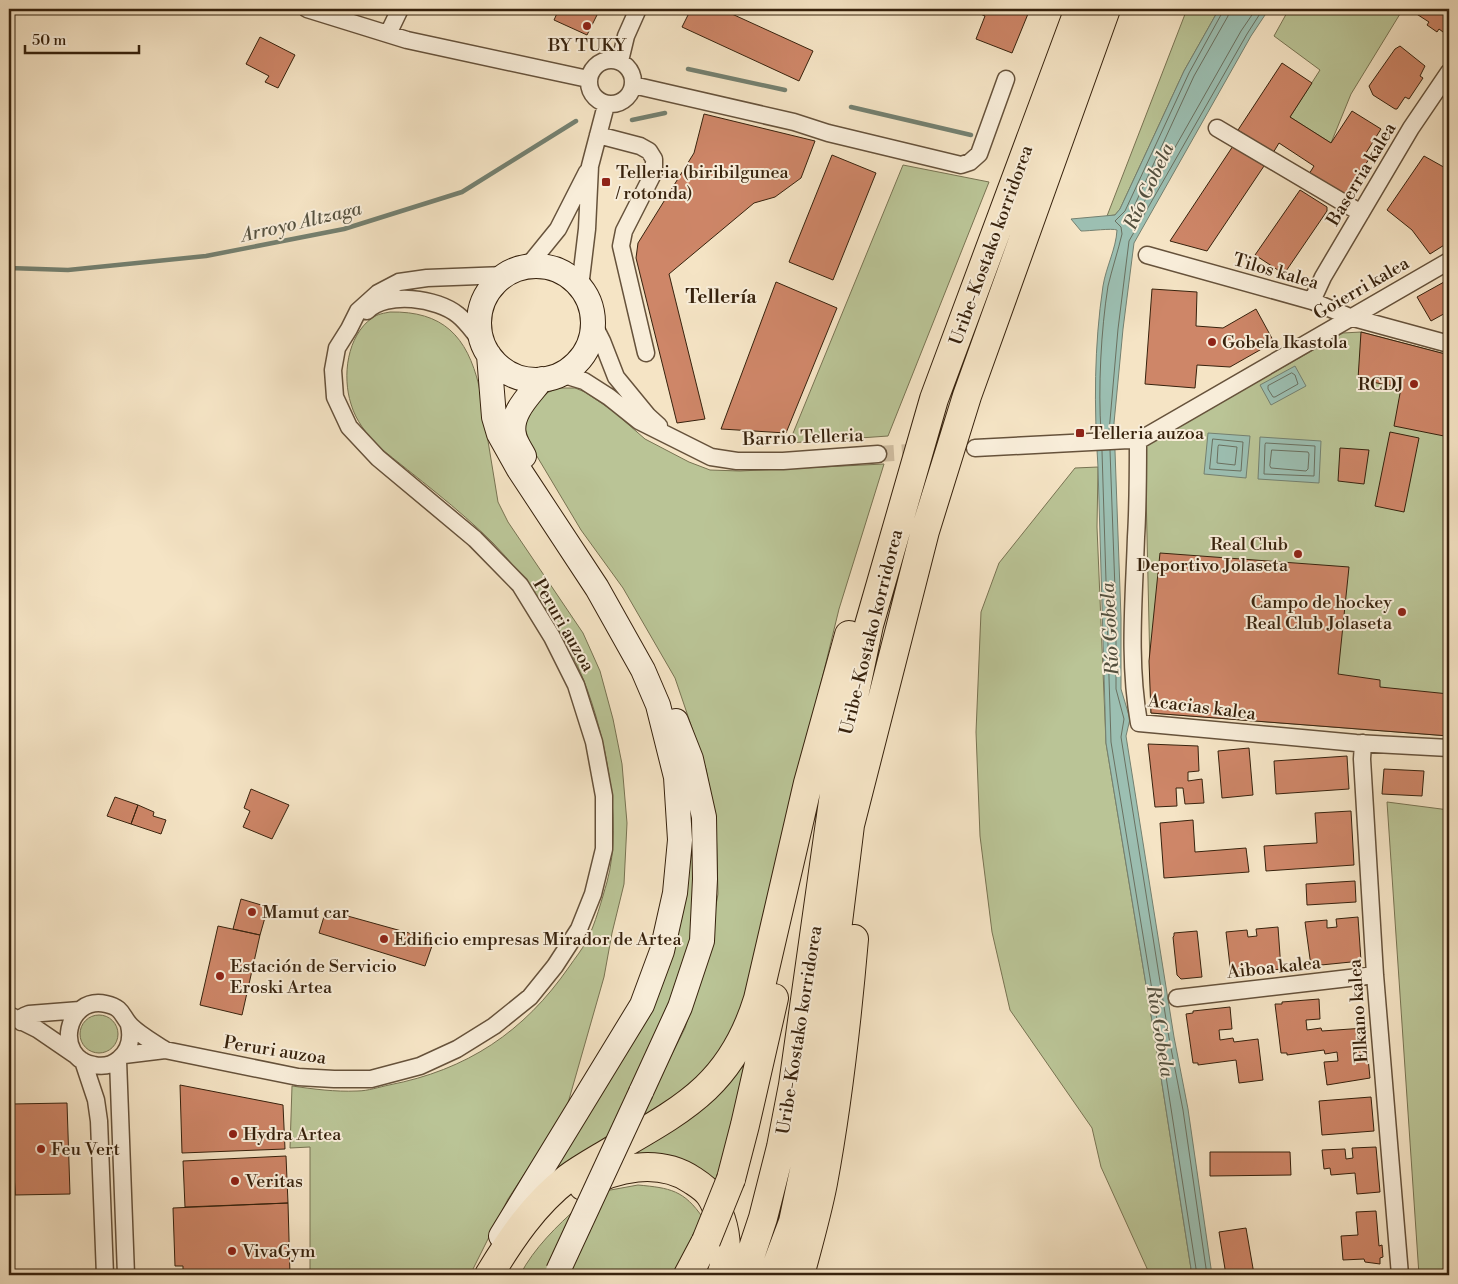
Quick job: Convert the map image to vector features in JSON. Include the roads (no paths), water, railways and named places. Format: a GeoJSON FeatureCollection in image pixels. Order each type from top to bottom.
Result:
{"type":"FeatureCollection","features":[{"type":"Feature","properties":{"kind":"highway","name":"Uribe-Kostako korridorea"},"geometry":{"type":"LineString","coordinates":[[744,1275],[764,1218],[793,1085],[835,787],[869,625],[934,399],[1078,9]]}},
{"type":"Feature","properties":{"kind":"highway"},"geometry":{"type":"LineString","coordinates":[[1084,68],[1106,9]]}},
{"type":"Feature","properties":{"kind":"highway"},"geometry":{"type":"LineString","coordinates":[[1084,68],[1111,9]]}},
{"type":"Feature","properties":{"kind":"highway","name":"Uribe-Kostako korridorea"},"geometry":{"type":"LineString","coordinates":[[773,1275],[793,1222],[812,1133],[850,825],[925,531],[964,405],[1084,68]]}},
{"type":"Feature","properties":{"kind":"highway"},"geometry":{"type":"LineString","coordinates":[[488,1275],[531,1213],[549,1195],[576,1173],[688,1104],[708,1087],[735,1054],[752,1020],[758,999],[808,783],[874,546],[934,399]]}},
{"type":"Feature","properties":{"kind":"highway"},"geometry":{"type":"LineString","coordinates":[[688,1275],[706,1241],[731,1179],[757,1075],[874,546]]}},
{"type":"Feature","properties":{"kind":"highway"},"geometry":{"type":"LineString","coordinates":[[800,1275],[823,1184],[847,1022],[876,728]]}},
{"type":"Feature","properties":{"kind":"highway"},"geometry":{"type":"LineString","coordinates":[[816,1275],[828,1226],[843,1140],[847,1102],[847,1022]]}},
{"type":"Feature","properties":{"kind":"highway"},"geometry":{"type":"LineString","coordinates":[[507,1275],[524,1245],[539,1225],[557,1206],[581,1188],[594,1180],[622,1170],[653,1167],[673,1171],[687,1177],[710,1194],[723,1224],[726,1240],[726,1254],[721,1275]]}},
{"type":"Feature","properties":{"kind":"street"},"geometry":{"type":"LineString","coordinates":[[308,9],[416,42],[588,79]]}},
{"type":"Feature","properties":{"kind":"street"},"geometry":{"type":"LineString","coordinates":[[388,34],[400,9]]}},
{"type":"Feature","properties":{"kind":"street"},"geometry":{"type":"LineString","coordinates":[[620,61],[626,36],[638,9]]}},
{"type":"Feature","properties":{"kind":"street"},"geometry":{"type":"LineString","coordinates":[[603,61],[620,61],[630,71],[633,85],[631,92],[627,98],[614,105],[600,102],[590,92],[588,79],[591,72],[596,65],[603,61]]}},
{"type":"Feature","properties":{"kind":"street","name":"Baserria kalea"},"geometry":{"type":"LineString","coordinates":[[1312,301],[1323,277],[1411,128],[1449,72]]}},
{"type":"Feature","properties":{"kind":"street"},"geometry":{"type":"LineString","coordinates":[[633,85],[794,122],[828,133],[961,164],[970,162],[979,154],[1006,79]]}},
{"type":"Feature","properties":{"kind":"street"},"geometry":{"type":"LineString","coordinates":[[580,287],[587,229],[590,166],[606,104]]}},
{"type":"Feature","properties":{"kind":"street"},"geometry":{"type":"LineString","coordinates":[[1217,128],[1361,213]]}},
{"type":"Feature","properties":{"kind":"street"},"geometry":{"type":"LineString","coordinates":[[598,134],[640,146],[649,151],[654,159],[654,172],[624,231],[621,246],[646,353]]}},
{"type":"Feature","properties":{"kind":"street"},"geometry":{"type":"LineString","coordinates":[[528,266],[558,229],[590,166]]}},
{"type":"Feature","properties":{"kind":"street","name":"Tilos kalea"},"geometry":{"type":"LineString","coordinates":[[1147,256],[1312,301],[1350,317],[1449,344]]}},
{"type":"Feature","properties":{"kind":"street","name":"Goierri kalea"},"geometry":{"type":"LineString","coordinates":[[1134,440],[1449,261]]}},
{"type":"Feature","properties":{"kind":"street"},"geometry":{"type":"LineString","coordinates":[[488,1275],[500,1238],[642,1005],[662,951],[675,893],[680,840],[676,777],[658,705],[643,670],[597,588],[518,468],[499,434],[494,417],[485,348],[478,323],[482,304],[491,288],[505,275],[516,269],[528,266],[542,266],[557,270],[570,277],[587,298],[593,323],[616,377],[648,416],[674,439]]}},
{"type":"Feature","properties":{"kind":"street"},"geometry":{"type":"LineString","coordinates":[[350,329],[358,311],[378,293],[399,282],[426,278],[505,275]]}},
{"type":"Feature","properties":{"kind":"street"},"geometry":{"type":"LineString","coordinates":[[350,329],[371,306],[392,300],[414,299],[437,304],[458,315],[499,366],[512,374],[527,379],[552,376],[584,381],[609,397],[639,421],[674,439]]}},
{"type":"Feature","properties":{"kind":"street"},"geometry":{"type":"LineString","coordinates":[[557,1273],[680,1007],[702,941],[705,879],[704,817],[691,759],[663,689],[605,584],[530,470],[513,434],[515,418],[522,405],[552,376],[574,365],[584,353],[593,323]]}},
{"type":"Feature","properties":{"kind":"street","name":"Peruri auzoa"},"geometry":{"type":"LineString","coordinates":[[121,1057],[165,1050],[298,1077],[371,1078],[420,1066],[457,1049],[494,1026],[530,997],[555,966],[579,929],[593,894],[604,849],[604,796],[594,742],[576,685],[552,637],[520,585],[475,539],[378,458],[349,427],[335,397],[333,370],[337,348],[350,329]]}},
{"type":"Feature","properties":{"kind":"street","name":"Barrio Telleria"},"geometry":{"type":"LineString","coordinates":[[674,439],[712,457],[737,461],[783,461],[878,454]]}},
{"type":"Feature","properties":{"kind":"street"},"geometry":{"type":"LineString","coordinates":[[975,448],[1134,440]]}},
{"type":"Feature","properties":{"kind":"street","name":"Acacias kalea"},"geometry":{"type":"LineString","coordinates":[[1134,440],[1137,535],[1131,624],[1135,699],[1139,723],[1363,743],[1449,748]]}},
{"type":"Feature","properties":{"kind":"street","name":"Elkano kalea"},"geometry":{"type":"LineString","coordinates":[[1363,743],[1375,975],[1400,1275]]}},
{"type":"Feature","properties":{"kind":"street","name":"Aiboa kalea"},"geometry":{"type":"LineString","coordinates":[[1177,998],[1375,975]]}},
{"type":"Feature","properties":{"kind":"street"},"geometry":{"type":"LineString","coordinates":[[103,1003],[112,1006],[125,1017],[129,1025],[131,1040],[121,1057],[105,1066],[97,1066],[79,1058],[37,1029],[13,1020],[30,1014],[80,1010],[93,1004],[103,1003]]}},
{"type":"Feature","properties":{"kind":"street"},"geometry":{"type":"LineString","coordinates":[[9,1005],[48,1013]]}},
{"type":"Feature","properties":{"kind":"street"},"geometry":{"type":"LineString","coordinates":[[80,1010],[70,1023],[68,1040],[79,1058],[96,1100],[99,1121],[105,1275]]}},
{"type":"Feature","properties":{"kind":"street","name":"Peruri auzoa"},"geometry":{"type":"LineString","coordinates":[[129,1025],[165,1050]]}},
{"type":"Feature","properties":{"kind":"street"},"geometry":{"type":"LineString","coordinates":[[121,1057],[126,1275]]}},
{"type":"Feature","properties":{"kind":"water","name":"Río Gobela"},"geometry":{"type":"Polygon","coordinates":[[[1219,9],[1269,9],[1251,36],[1134,243],[1114,423],[1121,618],[1121,689],[1130,719],[1126,736],[1174,1037],[1188,1109],[1212,1275],[1192,1275],[1106,743],[1096,377],[1098,331],[1103,286],[1117,230],[1081,231],[1071,219],[1115,215],[1120,209],[1184,71],[1219,9]]]}},
{"type":"Feature","properties":{"kind":"water"},"geometry":{"type":"Polygon","coordinates":[[[1295,366],[1306,386],[1271,405],[1260,385],[1295,366]]]}},
{"type":"Feature","properties":{"kind":"water"},"geometry":{"type":"Polygon","coordinates":[[[1208,433],[1250,436],[1246,478],[1204,474],[1208,433]]]}},
{"type":"Feature","properties":{"kind":"water"},"geometry":{"type":"Polygon","coordinates":[[[1260,437],[1321,441],[1319,483],[1258,479],[1260,437]]]}},
{"type":"Feature","properties":{"kind":"waterway","name":"Arroyo Altzaga"},"geometry":{"type":"LineString","coordinates":[[688,69],[785,90]]}},
{"type":"Feature","properties":{"kind":"waterway","name":"Arroyo Altzaga"},"geometry":{"type":"LineString","coordinates":[[851,107],[971,135]]}},
{"type":"Feature","properties":{"kind":"waterway","name":"Arroyo Altzaga"},"geometry":{"type":"LineString","coordinates":[[632,120],[665,113]]}},
{"type":"Feature","properties":{"kind":"waterway","name":"Arroyo Altzaga"},"geometry":{"type":"LineString","coordinates":[[9,268],[68,270],[206,256],[344,229],[462,192],[576,121]]}},
{"type":"Feature","properties":{"kind":"tunnel"},"geometry":{"type":"LineString","coordinates":[[878,454],[958,449]]}},
{"type":"Feature","properties":{"kind":"place","name":"BY TUKY"},"geometry":{"type":"Point","coordinates":[587,26]}},
{"type":"Feature","properties":{"kind":"place","name":"Telleria (biribilgunea / rotonda)"},"geometry":{"type":"Point","coordinates":[606,182]}},
{"type":"Feature","properties":{"kind":"place","name":"Gobela Ikastola"},"geometry":{"type":"Point","coordinates":[1212,342]}},
{"type":"Feature","properties":{"kind":"place","name":"RCDJ"},"geometry":{"type":"Point","coordinates":[1414,384]}},
{"type":"Feature","properties":{"kind":"place","name":"Telleria auzoa"},"geometry":{"type":"Point","coordinates":[1080,433]}},
{"type":"Feature","properties":{"kind":"place","name":"Real Club Deportivo Jolaseta"},"geometry":{"type":"Point","coordinates":[1298,554]}},
{"type":"Feature","properties":{"kind":"place","name":"Campo de hockey Real Club Jolaseta"},"geometry":{"type":"Point","coordinates":[1402,612]}},
{"type":"Feature","properties":{"kind":"place","name":"Mamut car"},"geometry":{"type":"Point","coordinates":[252,912]}},
{"type":"Feature","properties":{"kind":"place","name":"Edificio empresas Mirador de Artea"},"geometry":{"type":"Point","coordinates":[384,939]}},
{"type":"Feature","properties":{"kind":"place","name":"Estación de Servicio Eroski Artea"},"geometry":{"type":"Point","coordinates":[220,976]}},
{"type":"Feature","properties":{"kind":"place","name":"Hydra Artea"},"geometry":{"type":"Point","coordinates":[233,1134]}},
{"type":"Feature","properties":{"kind":"place","name":"Feu Vert"},"geometry":{"type":"Point","coordinates":[41,1149]}},
{"type":"Feature","properties":{"kind":"place","name":"Veritas"},"geometry":{"type":"Point","coordinates":[235,1181]}},
{"type":"Feature","properties":{"kind":"place","name":"VivaGym"},"geometry":{"type":"Point","coordinates":[232,1251]}},
{"type":"Feature","properties":{"kind":"district","name":"Tellería"},"geometry":{"type":"Point","coordinates":[721,296]}}]}
